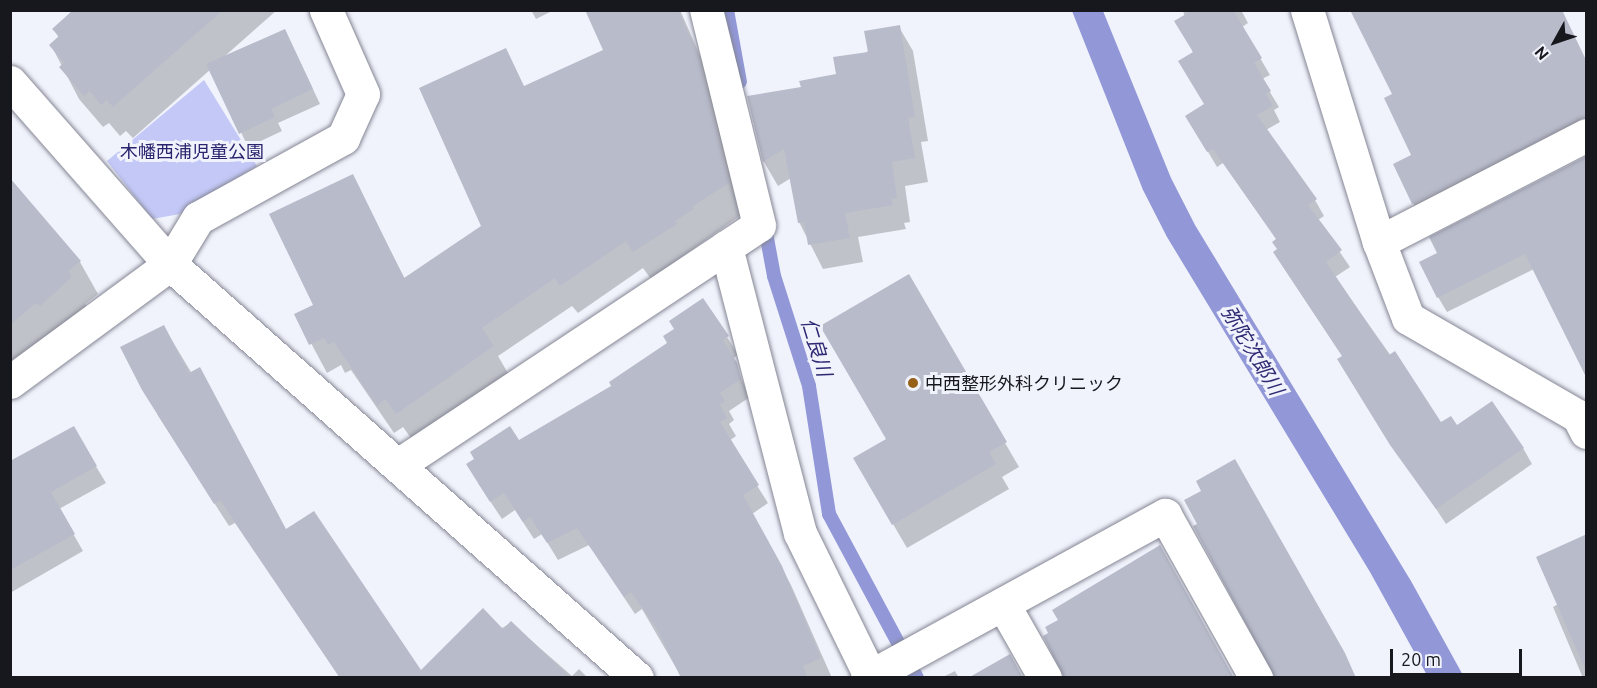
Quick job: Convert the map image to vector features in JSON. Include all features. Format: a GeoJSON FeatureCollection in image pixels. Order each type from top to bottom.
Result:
{"type":"FeatureCollection","features":[{"type":"Feature","properties":{"kind":"street"},"geometry":{"type":"LineString","coordinates":[[10,382],[170,264],[198,218],[343,138],[363,94],[326,10]]}},
{"type":"Feature","properties":{"kind":"street"},"geometry":{"type":"LineString","coordinates":[[398,465],[759,225],[706,10]]}},
{"type":"Feature","properties":{"kind":"street"},"geometry":{"type":"LineString","coordinates":[[1307,10],[1379,242],[1408,318],[1584,419]]}},
{"type":"Feature","properties":{"kind":"street"},"geometry":{"type":"LineString","coordinates":[[10,82],[170,264],[637,678]]}},
{"type":"Feature","properties":{"kind":"street"},"geometry":{"type":"LineString","coordinates":[[1379,242],[1587,135]]}},
{"type":"Feature","properties":{"kind":"street"},"geometry":{"type":"LineString","coordinates":[[726,247],[800,533],[884,672],[1003,603],[1165,514],[1256,678]]}},
{"type":"Feature","properties":{"kind":"street"},"geometry":{"type":"LineString","coordinates":[[1003,603],[1045,678]]}},
{"type":"Feature","properties":{"kind":"green space","name":"木幡西浦児童公園"},"geometry":{"type":"Polygon","coordinates":[[[204,80],[257,166],[180,214],[152,219],[107,161],[204,80]]]}},
{"type":"Feature","properties":{"kind":"water","name":"弥陀次郎川"},"geometry":{"type":"Polygon","coordinates":[[[1072,11],[1103,11],[1171,178],[1195,225],[1411,581],[1464,677],[1428,677],[1370,572],[1167,237],[1143,190],[1072,11]]]}},
{"type":"Feature","properties":{"kind":"building"},"geometry":{"type":"Polygon","coordinates":[[[73,10],[223,10],[113,107],[107,100],[101,105],[90,91],[84,96],[59,67],[64,63],[49,45],[59,36],[52,29],[73,10]]]}},
{"type":"Feature","properties":{"kind":"building"},"geometry":{"type":"Polygon","coordinates":[[[585,10],[678,10],[698,55],[729,183],[693,206],[694,209],[675,221],[677,224],[633,252],[626,241],[560,286],[555,278],[482,328],[494,346],[396,414],[385,399],[377,406],[334,342],[328,345],[324,338],[309,345],[294,314],[313,305],[269,214],[353,174],[404,278],[481,226],[419,88],[506,48],[524,86],[603,50],[585,10]]]}},
{"type":"Feature","properties":{"kind":"building"},"geometry":{"type":"Polygon","coordinates":[[[1193,10],[1233,10],[1262,58],[1254,63],[1271,91],[1266,94],[1273,106],[1257,115],[1317,199],[1308,205],[1342,250],[1326,262],[1389,355],[1395,351],[1441,422],[1451,416],[1457,425],[1492,401],[1524,448],[1436,509],[1390,445],[1337,359],[1342,356],[1273,252],[1277,249],[1272,242],[1276,239],[1213,149],[1207,152],[1185,116],[1204,104],[1178,61],[1193,52],[1174,21],[1193,10]]]}},
{"type":"Feature","properties":{"kind":"building"},"geometry":{"type":"Polygon","coordinates":[[[1350,10],[1562,10],[1587,62],[1587,116],[1412,204],[1393,164],[1411,155],[1384,98],[1392,94],[1350,10]]]}},
{"type":"Feature","properties":{"kind":"building"},"geometry":{"type":"Polygon","coordinates":[[[900,25],[915,117],[908,118],[915,158],[892,162],[897,198],[891,199],[893,205],[845,213],[850,238],[808,245],[804,222],[798,223],[784,149],[763,162],[747,96],[801,87],[799,81],[836,74],[833,57],[868,52],[864,31],[900,25]]]}},
{"type":"Feature","properties":{"kind":"building"},"geometry":{"type":"Polygon","coordinates":[[[285,29],[313,89],[271,109],[275,117],[239,134],[206,64],[285,29]]]}},
{"type":"Feature","properties":{"kind":"building"},"geometry":{"type":"Polygon","coordinates":[[[1587,156],[1587,379],[1525,254],[1437,298],[1419,262],[1437,253],[1429,237],[1587,156]]]}},
{"type":"Feature","properties":{"kind":"building"},"geometry":{"type":"Polygon","coordinates":[[[10,178],[81,261],[68,271],[72,277],[40,306],[36,303],[10,325],[10,178]]]}},
{"type":"Feature","properties":{"kind":"building","name":"中西整形外科クリニック"},"geometry":{"type":"Polygon","coordinates":[[[909,274],[1007,442],[989,452],[996,464],[892,525],[853,458],[886,439],[820,326],[909,274]]]}},
{"type":"Feature","properties":{"kind":"building"},"geometry":{"type":"Polygon","coordinates":[[[703,298],[729,336],[723,340],[737,363],[741,379],[720,393],[725,401],[720,405],[727,418],[720,422],[759,485],[743,495],[782,566],[821,658],[803,666],[808,678],[681,678],[657,629],[631,592],[624,597],[577,528],[547,543],[530,517],[523,522],[504,493],[490,502],[466,464],[474,459],[470,452],[510,426],[519,440],[611,386],[609,382],[667,343],[663,336],[674,329],[669,321],[703,298]]]}},
{"type":"Feature","properties":{"kind":"building"},"geometry":{"type":"Polygon","coordinates":[[[164,325],[189,373],[200,367],[286,529],[314,511],[421,670],[483,608],[503,629],[511,621],[571,678],[340,678],[220,500],[214,504],[142,390],[120,347],[164,325]]]}},
{"type":"Feature","properties":{"kind":"building"},"geometry":{"type":"Polygon","coordinates":[[[74,426],[97,466],[51,492],[75,534],[10,570],[10,461],[74,426]]]}},
{"type":"Feature","properties":{"kind":"building"},"geometry":{"type":"Polygon","coordinates":[[[1235,459],[1345,653],[1356,678],[1275,678],[1193,526],[1197,524],[1184,500],[1201,491],[1196,481],[1235,459]]]}},
{"type":"Feature","properties":{"kind":"building"},"geometry":{"type":"Polygon","coordinates":[[[1587,534],[1587,673],[1536,557],[1587,534]]]}},
{"type":"Feature","properties":{"kind":"building"},"geometry":{"type":"Polygon","coordinates":[[[1160,545],[1234,678],[1064,678],[1043,636],[1048,633],[1045,627],[1058,620],[1052,610],[1160,545]]]}},
{"type":"Feature","properties":{"kind":"building"},"geometry":{"type":"Polygon","coordinates":[[[1010,654],[1023,678],[968,678],[1010,654]]]}},
{"type":"Feature","properties":{"kind":"waterway","name":"仁良川"},"geometry":{"type":"LineString","coordinates":[[727,10],[740,82]]}},
{"type":"Feature","properties":{"kind":"waterway","name":"仁良川"},"geometry":{"type":"LineString","coordinates":[[764,222],[774,276],[809,386],[829,514],[917,678]]}},
{"type":"Feature","properties":{"kind":"place","name":"中西整形外科クリニック"},"geometry":{"type":"Point","coordinates":[913,383]}}]}
